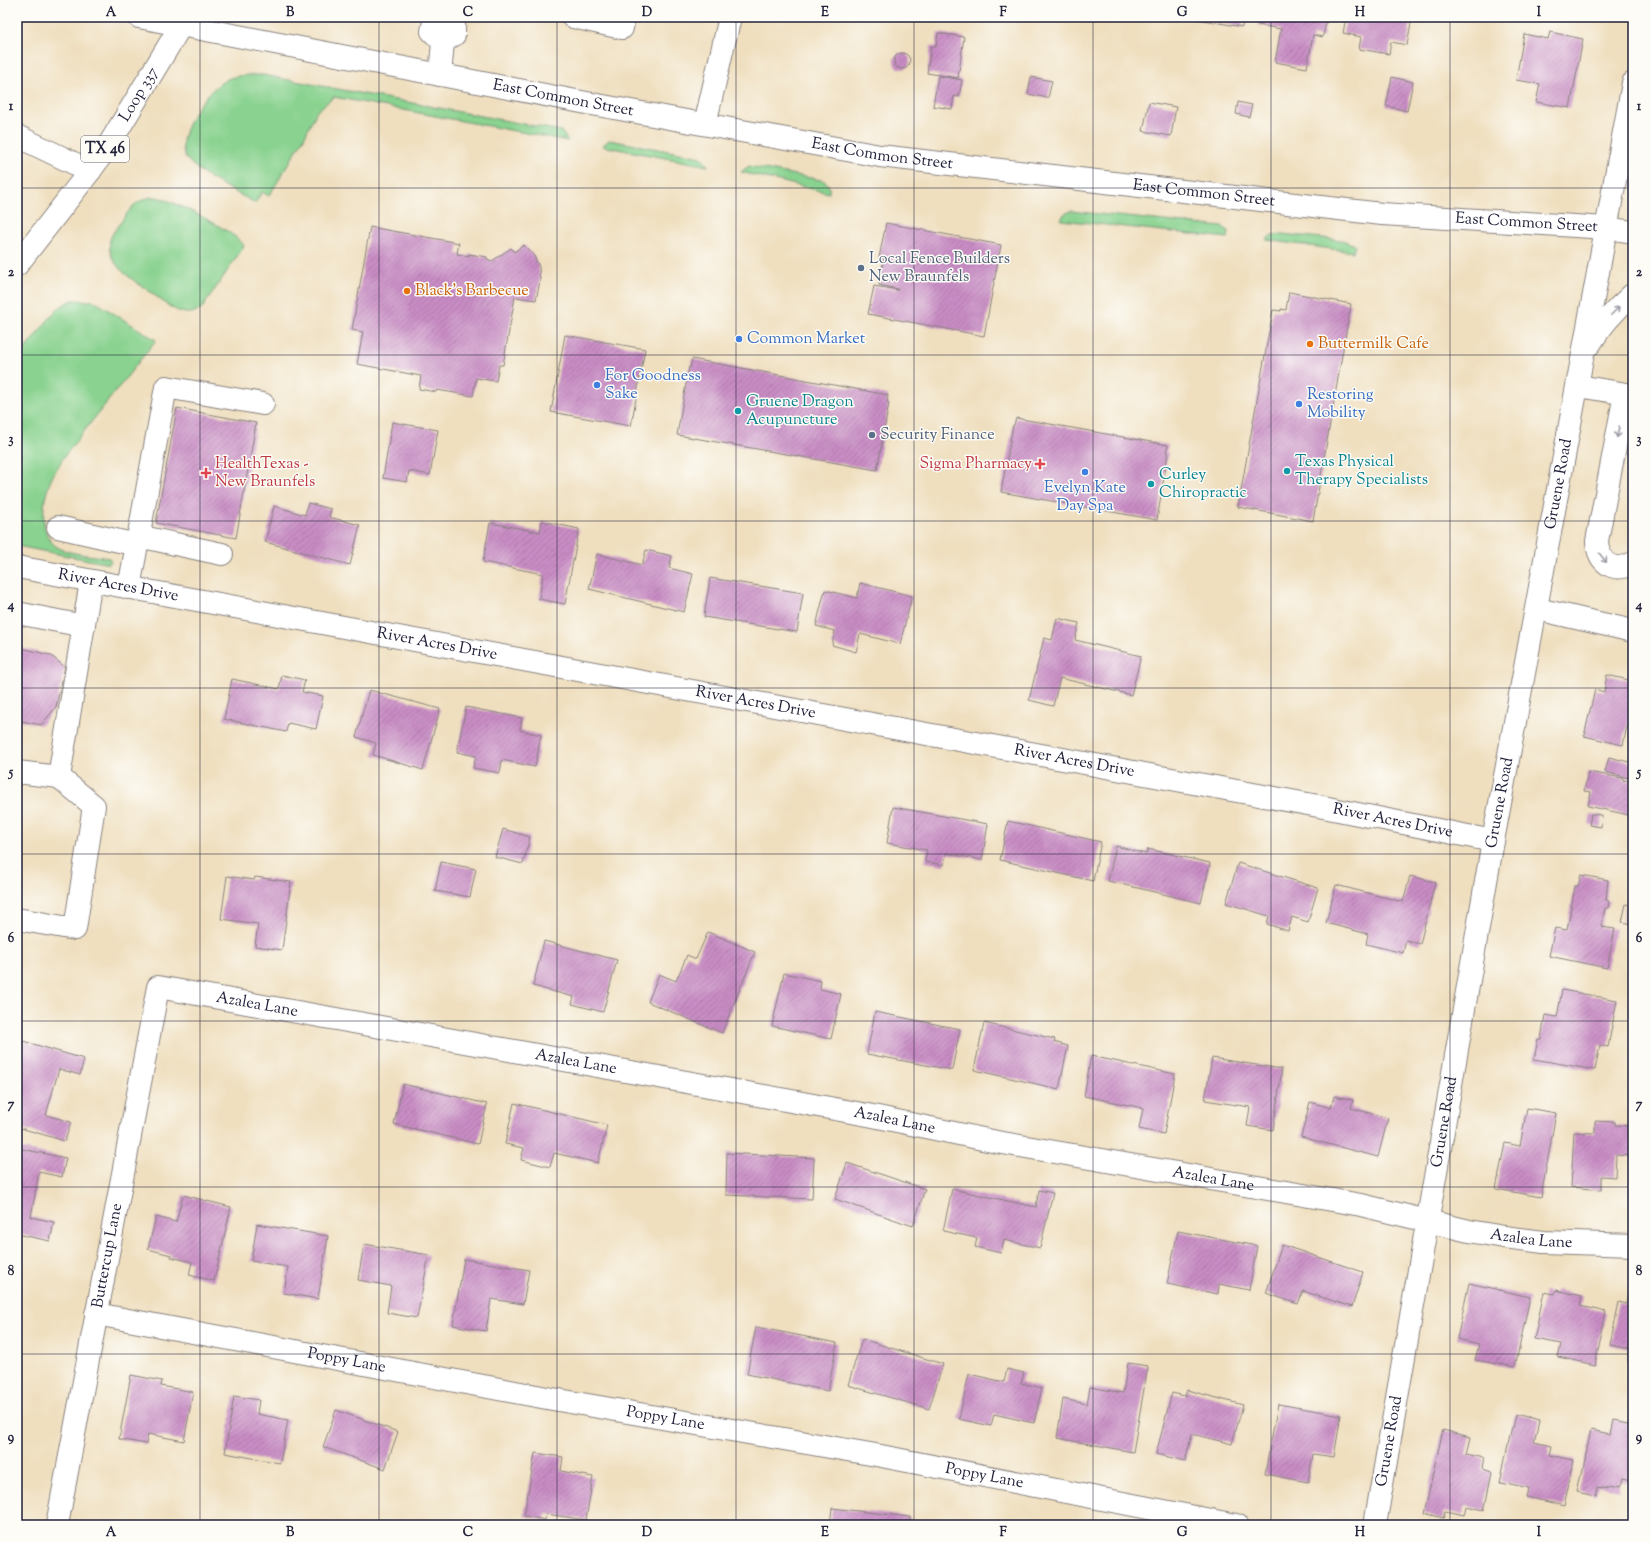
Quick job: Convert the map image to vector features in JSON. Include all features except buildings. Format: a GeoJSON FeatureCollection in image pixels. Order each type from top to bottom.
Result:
{"type":"FeatureCollection","features":[{"type":"Feature","properties":{"kind":"street","name":"East Common Street"},"geometry":{"type":"LineString","coordinates":[[139,17],[184,21],[440,75],[880,156],[1382,214],[1607,228],[1633,232]]}},
{"type":"Feature","properties":{"kind":"street"},"geometry":{"type":"LineString","coordinates":[[435,17],[432,31],[443,42]]}},
{"type":"Feature","properties":{"kind":"street"},"geometry":{"type":"LineString","coordinates":[[443,42],[454,35],[454,17]]}},
{"type":"Feature","properties":{"kind":"street"},"geometry":{"type":"LineString","coordinates":[[573,17],[622,28],[624,17]]}},
{"type":"Feature","properties":{"kind":"street"},"geometry":{"type":"LineString","coordinates":[[705,124],[730,17]]}},
{"type":"Feature","properties":{"kind":"street","name":"Loop 337"},"geometry":{"type":"LineString","coordinates":[[17,265],[110,143],[184,21]]}},
{"type":"Feature","properties":{"kind":"street"},"geometry":{"type":"LineString","coordinates":[[440,75],[443,42]]}},
{"type":"Feature","properties":{"kind":"street","name":"Gruene Road"},"geometry":{"type":"LineString","coordinates":[[1375,1525],[1493,841],[1632,95]]}},
{"type":"Feature","properties":{"kind":"street"},"geometry":{"type":"LineString","coordinates":[[17,136],[90,171]]}},
{"type":"Feature","properties":{"kind":"street"},"geometry":{"type":"LineString","coordinates":[[1584,354],[1602,325],[1633,294]]}},
{"type":"Feature","properties":{"kind":"street"},"geometry":{"type":"LineString","coordinates":[[1578,386],[1629,395],[1597,541],[1601,558],[1607,564],[1616,567],[1624,567],[1633,564]]}},
{"type":"Feature","properties":{"kind":"street"},"geometry":{"type":"LineString","coordinates":[[129,588],[166,387],[263,404]]}},
{"type":"Feature","properties":{"kind":"street"},"geometry":{"type":"LineString","coordinates":[[58,527],[222,554]]}},
{"type":"Feature","properties":{"kind":"street","name":"River Acres Drive"},"geometry":{"type":"LineString","coordinates":[[17,567],[91,582],[1306,803],[1493,841]]}},
{"type":"Feature","properties":{"kind":"street"},"geometry":{"type":"LineString","coordinates":[[59,777],[91,582]]}},
{"type":"Feature","properties":{"kind":"street"},"geometry":{"type":"LineString","coordinates":[[1537,610],[1633,631]]}},
{"type":"Feature","properties":{"kind":"street"},"geometry":{"type":"LineString","coordinates":[[17,613],[84,626]]}},
{"type":"Feature","properties":{"kind":"street"},"geometry":{"type":"LineString","coordinates":[[17,773],[59,777],[94,806],[75,930],[17,919]]}},
{"type":"Feature","properties":{"kind":"street","name":"Azalea Lane"},"geometry":{"type":"LineString","coordinates":[[158,987],[873,1116],[997,1142],[1361,1205],[1469,1231],[1544,1242],[1633,1245]]}},
{"type":"Feature","properties":{"kind":"street","name":"Buttercup Lane"},"geometry":{"type":"LineString","coordinates":[[57,1525],[158,987]]}},
{"type":"Feature","properties":{"kind":"street","name":"Poppy Lane"},"geometry":{"type":"LineString","coordinates":[[96,1314],[547,1398],[876,1455],[1236,1525]]}},
{"type":"Feature","properties":{"kind":"green space"},"geometry":{"type":"Polygon","coordinates":[[[263,75],[561,131],[568,141],[334,97],[317,111],[303,140],[269,196],[262,192],[255,203],[218,183],[200,171],[186,158],[183,149],[187,127],[200,104],[208,94],[227,79],[236,76],[263,75]]]}},
{"type":"Feature","properties":{"kind":"green space"},"geometry":{"type":"Polygon","coordinates":[[[609,140],[701,157],[708,166],[602,146],[609,140]]]}},
{"type":"Feature","properties":{"kind":"green space"},"geometry":{"type":"Polygon","coordinates":[[[749,166],[821,180],[828,185],[829,193],[741,172],[749,166]]]}},
{"type":"Feature","properties":{"kind":"green space"},"geometry":{"type":"Polygon","coordinates":[[[151,197],[158,197],[168,201],[206,219],[240,240],[244,246],[203,307],[195,312],[181,312],[168,305],[130,278],[117,265],[112,257],[110,240],[115,230],[133,206],[151,197]]]}},
{"type":"Feature","properties":{"kind":"green space"},"geometry":{"type":"Polygon","coordinates":[[[1071,211],[1222,227],[1229,231],[1228,238],[1061,220],[1064,214],[1071,211]]]}},
{"type":"Feature","properties":{"kind":"green space"},"geometry":{"type":"Polygon","coordinates":[[[1282,234],[1342,240],[1355,245],[1353,252],[1266,240],[1272,235],[1282,234]]]}},
{"type":"Feature","properties":{"kind":"green space"},"geometry":{"type":"Polygon","coordinates":[[[73,300],[94,301],[156,340],[63,458],[49,484],[44,504],[44,522],[49,538],[54,545],[65,551],[109,558],[111,561],[109,564],[17,546],[17,359],[56,310],[73,300]]]}},
{"type":"Feature","properties":{"kind":"place","name":"Local Fence Builders New Braunfels"},"geometry":{"type":"Point","coordinates":[861,268]}},
{"type":"Feature","properties":{"kind":"place","name":"Black's Barbecue"},"geometry":{"type":"Point","coordinates":[407,291]}},
{"type":"Feature","properties":{"kind":"place","name":"Common Market"},"geometry":{"type":"Point","coordinates":[739,339]}},
{"type":"Feature","properties":{"kind":"place","name":"Buttermilk Cafe"},"geometry":{"type":"Point","coordinates":[1310,344]}},
{"type":"Feature","properties":{"kind":"place","name":"For Goodness Sake"},"geometry":{"type":"Point","coordinates":[597,385]}},
{"type":"Feature","properties":{"kind":"place","name":"Restoring Mobility"},"geometry":{"type":"Point","coordinates":[1299,404]}},
{"type":"Feature","properties":{"kind":"place","name":"Gruene Dragon Acupuncture"},"geometry":{"type":"Point","coordinates":[738,411]}},
{"type":"Feature","properties":{"kind":"place","name":"Security Finance"},"geometry":{"type":"Point","coordinates":[872,435]}},
{"type":"Feature","properties":{"kind":"place","name":"Sigma Pharmacy"},"geometry":{"type":"Point","coordinates":[1040,464]}},
{"type":"Feature","properties":{"kind":"place","name":"Texas Physical Therapy Specialists"},"geometry":{"type":"Point","coordinates":[1287,471]}},
{"type":"Feature","properties":{"kind":"place","name":"Evelyn Kate Day Spa"},"geometry":{"type":"Point","coordinates":[1085,472]}},
{"type":"Feature","properties":{"kind":"place","name":"HealthTexas - New Braunfels"},"geometry":{"type":"Point","coordinates":[206,473]}},
{"type":"Feature","properties":{"kind":"place","name":"Curley Chiropractic"},"geometry":{"type":"Point","coordinates":[1151,484]}}]}
